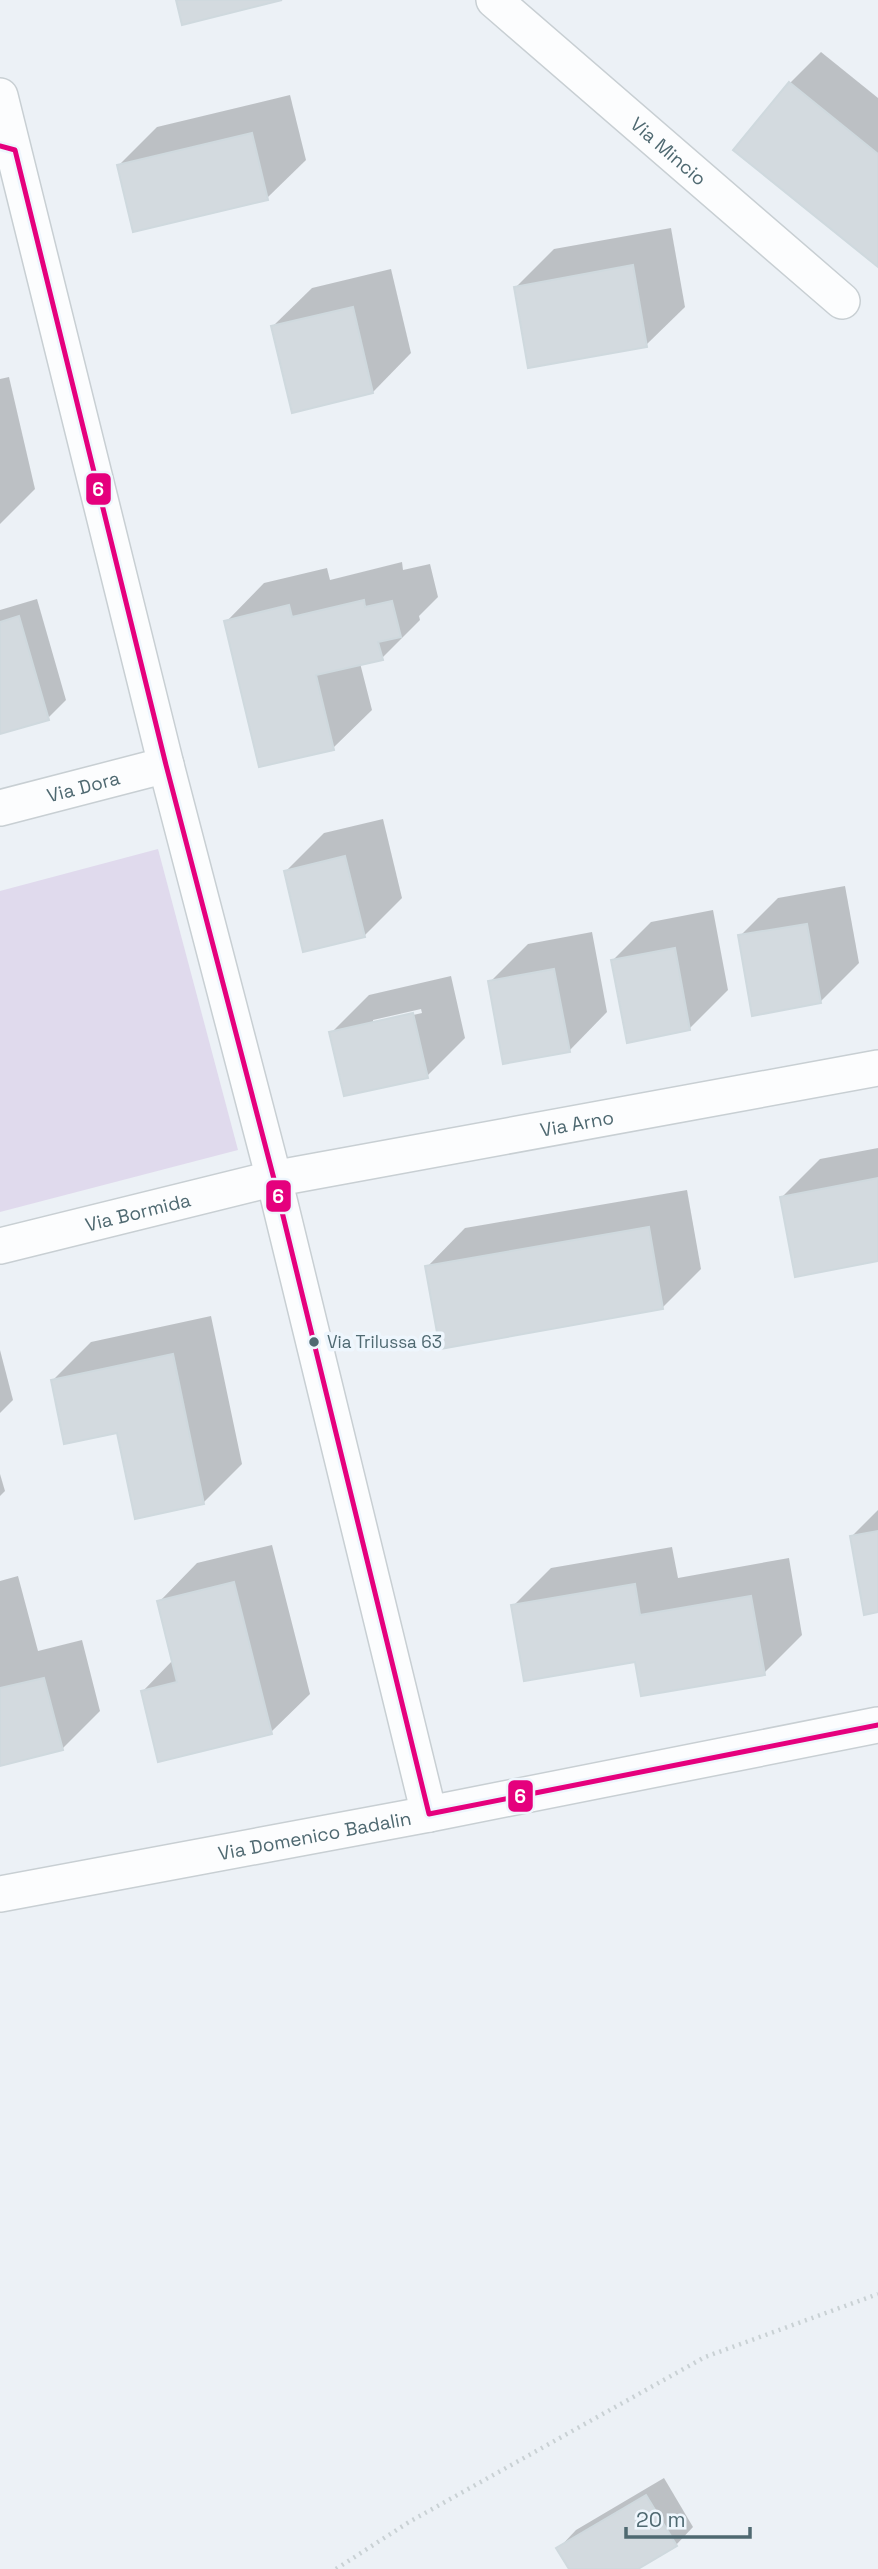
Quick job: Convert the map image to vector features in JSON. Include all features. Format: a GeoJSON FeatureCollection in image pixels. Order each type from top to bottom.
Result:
{"type":"FeatureCollection","features":[{"type":"Feature","properties":{"kind":"street","name":"Via Mincio"},"geometry":{"type":"LineString","coordinates":[[494,0],[842,301]]}},
{"type":"Feature","properties":{"kind":"street"},"geometry":{"type":"LineString","coordinates":[[0,96],[7,148],[274,1179],[429,1814]]}},
{"type":"Feature","properties":{"kind":"street","name":"Via Dora"},"geometry":{"type":"LineString","coordinates":[[0,808],[166,765]]}},
{"type":"Feature","properties":{"kind":"street","name":"Via Arno"},"geometry":{"type":"LineString","coordinates":[[274,1179],[878,1069]]}},
{"type":"Feature","properties":{"kind":"street","name":"Via Bormida"},"geometry":{"type":"LineString","coordinates":[[0,1246],[274,1179]]}},
{"type":"Feature","properties":{"kind":"street","name":"Via Domenico Badalin"},"geometry":{"type":"LineString","coordinates":[[0,1894],[429,1814],[878,1725]]}},
{"type":"Feature","properties":{"kind":"path"},"geometry":{"type":"LineString","coordinates":[[336,2569],[409,2522],[705,2357],[878,2294]]}},
{"type":"Feature","properties":{"kind":"shaded area"},"geometry":{"type":"Polygon","coordinates":[[[158,849],[238,1150],[0,1212],[0,891],[158,849]]]}},
{"type":"Feature","properties":{"kind":"building"},"geometry":{"type":"Polygon","coordinates":[[[176,0],[282,0],[182,25],[176,0]]]}},
{"type":"Feature","properties":{"kind":"building"},"geometry":{"type":"Polygon","coordinates":[[[789,82],[878,154],[878,267],[733,150],[789,82]]]}},
{"type":"Feature","properties":{"kind":"building"},"geometry":{"type":"Polygon","coordinates":[[[252,133],[268,200],[133,232],[117,165],[252,133]]]}},
{"type":"Feature","properties":{"kind":"building"},"geometry":{"type":"Polygon","coordinates":[[[633,265],[647,347],[528,368],[514,287],[633,265]]]}},
{"type":"Feature","properties":{"kind":"building"},"geometry":{"type":"Polygon","coordinates":[[[353,307],[373,393],[292,413],[271,326],[353,307]]]}},
{"type":"Feature","properties":{"kind":"building"},"geometry":{"type":"Polygon","coordinates":[[[364,600],[365,607],[392,601],[401,637],[378,642],[383,660],[316,675],[334,750],[259,767],[224,621],[289,605],[292,617],[364,600]]]}},
{"type":"Feature","properties":{"kind":"building"},"geometry":{"type":"Polygon","coordinates":[[[19,616],[49,720],[0,734],[0,622],[19,616]]]}},
{"type":"Feature","properties":{"kind":"building"},"geometry":{"type":"Polygon","coordinates":[[[345,856],[365,937],[303,952],[284,871],[345,856]]]}},
{"type":"Feature","properties":{"kind":"building"},"geometry":{"type":"Polygon","coordinates":[[[807,924],[821,1003],[752,1016],[738,935],[807,924]]]}},
{"type":"Feature","properties":{"kind":"building"},"geometry":{"type":"Polygon","coordinates":[[[675,948],[690,1030],[627,1043],[611,960],[675,948]]]}},
{"type":"Feature","properties":{"kind":"building"},"geometry":{"type":"Polygon","coordinates":[[[554,969],[570,1052],[503,1064],[488,981],[554,969]]]}},
{"type":"Feature","properties":{"kind":"building"},"geometry":{"type":"Polygon","coordinates":[[[413,1013],[428,1078],[344,1096],[329,1032],[413,1013]]]}},
{"type":"Feature","properties":{"kind":"building"},"geometry":{"type":"Polygon","coordinates":[[[878,1178],[878,1261],[795,1277],[780,1197],[878,1178]]]}},
{"type":"Feature","properties":{"kind":"building"},"geometry":{"type":"Polygon","coordinates":[[[649,1227],[663,1309],[440,1349],[425,1266],[649,1227]]]}},
{"type":"Feature","properties":{"kind":"building"},"geometry":{"type":"Polygon","coordinates":[[[173,1354],[204,1504],[135,1519],[117,1433],[64,1444],[51,1380],[173,1354]]]}},
{"type":"Feature","properties":{"kind":"building"},"geometry":{"type":"Polygon","coordinates":[[[878,1531],[878,1612],[864,1615],[850,1536],[878,1531]]]}},
{"type":"Feature","properties":{"kind":"building"},"geometry":{"type":"Polygon","coordinates":[[[234,1582],[272,1734],[158,1762],[141,1691],[177,1682],[157,1601],[234,1582]]]}},
{"type":"Feature","properties":{"kind":"building"},"geometry":{"type":"Polygon","coordinates":[[[635,1584],[640,1615],[751,1596],[765,1675],[641,1696],[635,1662],[524,1681],[511,1605],[635,1584]]]}},
{"type":"Feature","properties":{"kind":"building"},"geometry":{"type":"Polygon","coordinates":[[[44,1678],[63,1750],[0,1766],[0,1688],[44,1678]]]}},
{"type":"Feature","properties":{"kind":"building"},"geometry":{"type":"Polygon","coordinates":[[[646,2495],[677,2546],[638,2569],[569,2569],[556,2548],[646,2495]]]}},
{"type":"Feature","properties":{"kind":"transit line","name":"6"},"geometry":{"type":"LineString","coordinates":[[0,146],[15,150],[166,765],[274,1179],[429,1814],[878,1725]]}},
{"type":"Feature","properties":{"kind":"place","name":"Via Trilussa 63"},"geometry":{"type":"Point","coordinates":[314,1342]}}]}
